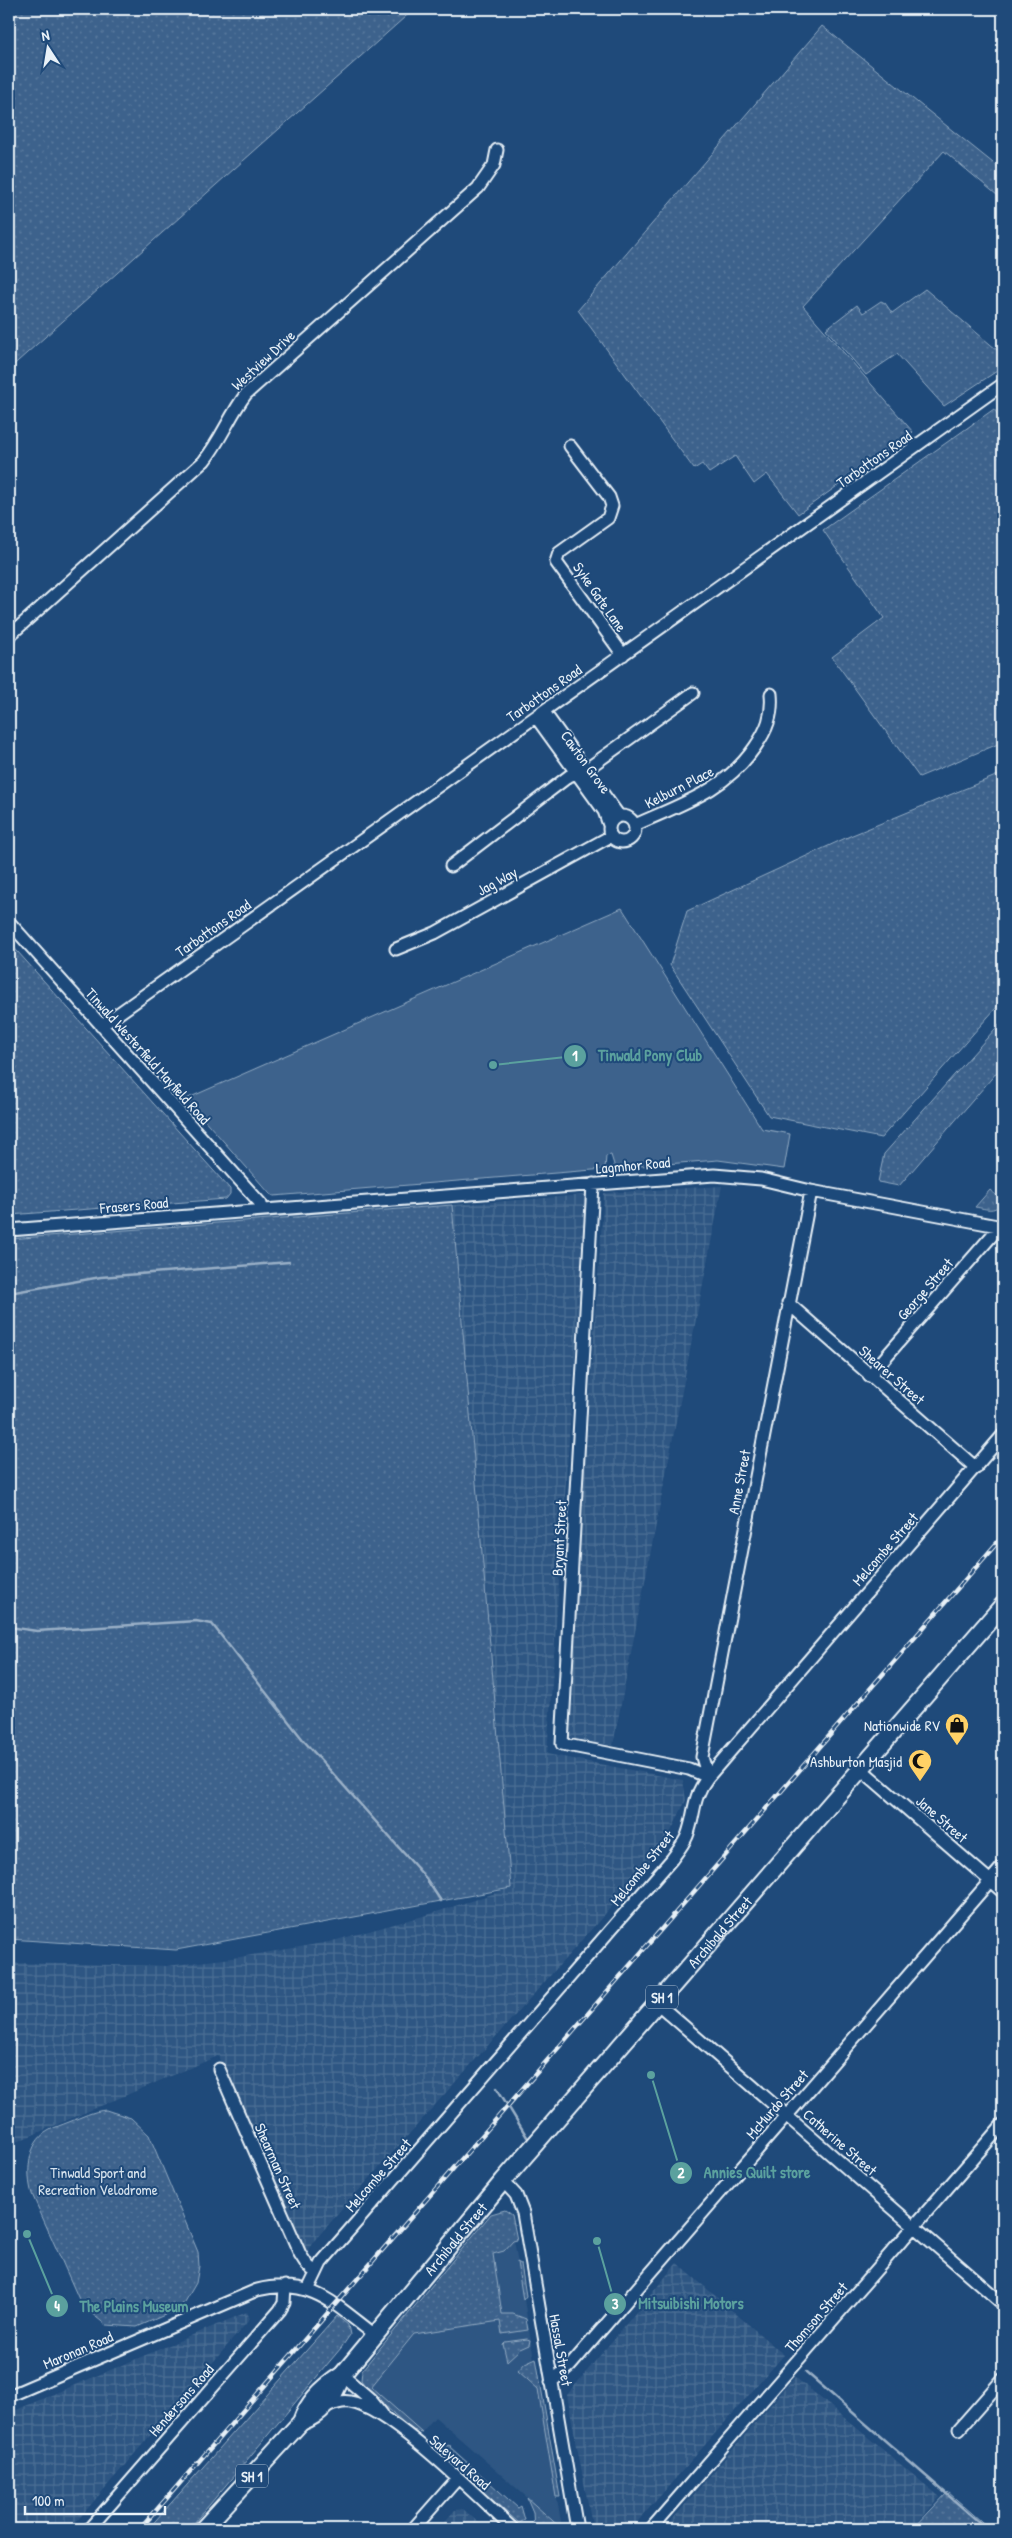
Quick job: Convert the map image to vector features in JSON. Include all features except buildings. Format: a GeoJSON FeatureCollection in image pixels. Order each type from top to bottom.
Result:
{"type":"FeatureCollection","features":[{"type":"Feature","properties":{"kind":"highway","name":"Archibald Street"},"geometry":{"type":"LineString","coordinates":[[302,2422],[306,2408],[326,2385],[342,2375],[503,2181],[1003,1605]]}},
{"type":"Feature","properties":{"kind":"highway","name":"Archibald Street"},"geometry":{"type":"LineString","coordinates":[[302,2422],[314,2417],[322,2409],[336,2392],[342,2375]]}},
{"type":"Feature","properties":{"kind":"highway","name":"SH 1"},"geometry":{"type":"LineString","coordinates":[[203,2529],[302,2422]]}},
{"type":"Feature","properties":{"kind":"street","name":"Westview Drive"},"geometry":{"type":"LineString","coordinates":[[9,636],[204,461],[215,447],[233,411],[246,394],[478,188],[494,165],[497,150]]}},
{"type":"Feature","properties":{"kind":"street","name":"Tarbottons Road"},"geometry":{"type":"LineString","coordinates":[[101,1026],[1003,384]]}},
{"type":"Feature","properties":{"kind":"street","name":"Syke Gate Lane"},"geometry":{"type":"LineString","coordinates":[[570,446],[608,497],[612,511],[608,518],[559,553],[556,562],[623,656]]}},
{"type":"Feature","properties":{"kind":"street"},"geometry":{"type":"LineString","coordinates":[[451,866],[581,771],[693,693]]}},
{"type":"Feature","properties":{"kind":"street","name":"Kelburn Place"},"geometry":{"type":"LineString","coordinates":[[635,825],[698,797],[720,785],[735,773],[761,738],[770,721],[772,708],[771,694]]}},
{"type":"Feature","properties":{"kind":"street","name":"Cawton Grove"},"geometry":{"type":"LineString","coordinates":[[540,714],[581,771],[619,816]]}},
{"type":"Feature","properties":{"kind":"street","name":"Cawton Grove"},"geometry":{"type":"LineString","coordinates":[[581,771],[604,811],[610,830]]}},
{"type":"Feature","properties":{"kind":"street"},"geometry":{"type":"LineString","coordinates":[[619,816],[629,817],[635,825],[636,832],[628,841],[621,842],[610,830],[619,816]]}},
{"type":"Feature","properties":{"kind":"street","name":"Jag Way"},"geometry":{"type":"LineString","coordinates":[[396,949],[435,933],[610,830]]}},
{"type":"Feature","properties":{"kind":"street","name":"Tinwald Westerfield Mayfield Road"},"geometry":{"type":"LineString","coordinates":[[9,922],[261,1204],[262,1210]]}},
{"type":"Feature","properties":{"kind":"street","name":"Lagmhor Road"},"geometry":{"type":"LineString","coordinates":[[262,1210],[714,1175],[761,1179],[811,1191],[1002,1225]]}},
{"type":"Feature","properties":{"kind":"street","name":"Bryant Street"},"geometry":{"type":"LineString","coordinates":[[593,1184],[562,1744],[689,1769],[708,1777]]}},
{"type":"Feature","properties":{"kind":"street","name":"Anne Street"},"geometry":{"type":"LineString","coordinates":[[708,1777],[702,1757],[811,1191]]}},
{"type":"Feature","properties":{"kind":"street","name":"Frasers Road"},"geometry":{"type":"LineString","coordinates":[[9,1230],[262,1210]]}},
{"type":"Feature","properties":{"kind":"street","name":"George Street"},"geometry":{"type":"LineString","coordinates":[[870,1376],[1002,1225]]}},
{"type":"Feature","properties":{"kind":"street","name":"Shearer Street"},"geometry":{"type":"LineString","coordinates":[[788,1303],[976,1468]]}},
{"type":"Feature","properties":{"kind":"street","name":"Melcombe Street"},"geometry":{"type":"LineString","coordinates":[[308,2290],[316,2272],[672,1859],[686,1837],[694,1801],[708,1777],[1003,1435]]}},
{"type":"Feature","properties":{"kind":"street","name":"Jane Street"},"geometry":{"type":"LineString","coordinates":[[861,1769],[1003,1892]]}},
{"type":"Feature","properties":{"kind":"street","name":"McMurdo Street"},"geometry":{"type":"LineString","coordinates":[[551,2382],[570,2366],[1003,1866]]}},
{"type":"Feature","properties":{"kind":"street","name":"Catherine Street"},"geometry":{"type":"LineString","coordinates":[[657,2003],[1003,2304]]}},
{"type":"Feature","properties":{"kind":"street","name":"Shearman Street"},"geometry":{"type":"LineString","coordinates":[[219,2069],[300,2254],[307,2265],[316,2272]]}},
{"type":"Feature","properties":{"kind":"street","name":"Thomson Street"},"geometry":{"type":"LineString","coordinates":[[651,2529],[1003,2124]]}},
{"type":"Feature","properties":{"kind":"street","name":"Hassal Street"},"geometry":{"type":"LineString","coordinates":[[503,2181],[516,2195],[523,2213],[577,2529]]}},
{"type":"Feature","properties":{"kind":"street","name":"Maronan Road"},"geometry":{"type":"LineString","coordinates":[[9,2396],[257,2290],[285,2286],[308,2290],[327,2297],[375,2335]]}},
{"type":"Feature","properties":{"kind":"street","name":"Hendersons Road"},"geometry":{"type":"LineString","coordinates":[[89,2529],[280,2310],[284,2303],[285,2286]]}},
{"type":"Feature","properties":{"kind":"street","name":"Saleyard Road"},"geometry":{"type":"LineString","coordinates":[[342,2375],[370,2399],[386,2419]]}},
{"type":"Feature","properties":{"kind":"street"},"geometry":{"type":"LineString","coordinates":[[959,2429],[1003,2378]]}},
{"type":"Feature","properties":{"kind":"street","name":"Saleyard Road"},"geometry":{"type":"LineString","coordinates":[[322,2409],[348,2401],[365,2407],[386,2419],[458,2478],[513,2529]]}},
{"type":"Feature","properties":{"kind":"street"},"geometry":{"type":"LineString","coordinates":[[413,2529],[458,2478]]}},
{"type":"Feature","properties":{"kind":"shaded area"},"geometry":{"type":"Polygon","coordinates":[[[722,1186],[613,1745],[573,1740],[565,1736],[604,1193],[722,1186]]]}},
{"type":"Feature","properties":{"kind":"shaded area"},"geometry":{"type":"Polygon","coordinates":[[[586,1195],[547,1754],[683,1780],[686,1800],[662,1850],[313,2242],[305,2255],[218,2056],[9,2145],[9,1963],[167,1966],[240,1957],[329,1942],[427,1915],[511,1888],[452,1205],[586,1195]]]}},
{"type":"Feature","properties":{"kind":"shaded area"},"geometry":{"type":"Polygon","coordinates":[[[491,2222],[514,2240],[562,2528],[435,2417],[422,2432],[371,2387],[491,2222]]]}},
{"type":"Feature","properties":{"kind":"shaded area"},"geometry":{"type":"Polygon","coordinates":[[[677,2263],[784,2355],[631,2529],[593,2529],[567,2395],[677,2263]]]}},
{"type":"Feature","properties":{"kind":"shaded area"},"geometry":{"type":"Polygon","coordinates":[[[247,2312],[250,2319],[70,2529],[9,2529],[9,2413],[247,2312]]]}},
{"type":"Feature","properties":{"kind":"shaded area"},"geometry":{"type":"Polygon","coordinates":[[[795,2377],[940,2497],[912,2529],[664,2529],[795,2377]]]}},
{"type":"Feature","properties":{"kind":"shaded area"},"geometry":{"type":"Polygon","coordinates":[[[463,2509],[486,2529],[438,2529],[455,2510],[463,2509]]]}},
{"type":"Feature","properties":{"kind":"green space"},"geometry":{"type":"Polygon","coordinates":[[[9,9],[414,9],[9,369],[9,9]]]}},
{"type":"Feature","properties":{"kind":"green space"},"geometry":{"type":"Polygon","coordinates":[[[822,26],[1003,171],[1003,200],[944,151],[803,306],[913,432],[798,514],[767,474],[754,484],[735,456],[709,473],[702,464],[694,469],[578,310],[822,26]]]}},
{"type":"Feature","properties":{"kind":"green space"},"geometry":{"type":"Polygon","coordinates":[[[925,289],[1003,355],[1003,367],[944,406],[897,354],[866,375],[826,329],[857,305],[863,313],[881,301],[885,303],[892,313],[925,289]]]}},
{"type":"Feature","properties":{"kind":"green space"},"geometry":{"type":"Polygon","coordinates":[[[994,409],[1003,422],[1003,742],[919,777],[832,657],[884,618],[823,530],[994,409]]]}},
{"type":"Feature","properties":{"kind":"green space"},"geometry":{"type":"Polygon","coordinates":[[[1003,773],[1003,1000],[881,1138],[769,1116],[670,965],[687,911],[850,836],[1003,773]]]}},
{"type":"Feature","properties":{"kind":"green space"},"geometry":{"type":"Polygon","coordinates":[[[622,908],[762,1129],[790,1134],[784,1169],[718,1160],[615,1168],[611,1155],[606,1156],[605,1169],[274,1196],[270,1194],[186,1099],[622,908]]]}},
{"type":"Feature","properties":{"kind":"green space"},"geometry":{"type":"Polygon","coordinates":[[[9,942],[230,1189],[230,1194],[226,1199],[9,1215],[9,942]]]}},
{"type":"Feature","properties":{"kind":"green space"},"geometry":{"type":"Polygon","coordinates":[[[1003,1020],[1003,1065],[899,1186],[878,1182],[884,1154],[1003,1020]]]}},
{"type":"Feature","properties":{"kind":"green space"},"geometry":{"type":"Polygon","coordinates":[[[990,1190],[1003,1201],[1000,1205],[994,1209],[975,1207],[990,1190]]]}},
{"type":"Feature","properties":{"kind":"green space"},"geometry":{"type":"Polygon","coordinates":[[[452,1205],[511,1888],[176,1950],[9,1939],[9,1239],[452,1205]]]}},
{"type":"Feature","properties":{"kind":"green space","name":"Tinwald Sport and Recreation Velodrome"},"geometry":{"type":"Polygon","coordinates":[[[106,2110],[131,2118],[149,2135],[198,2252],[199,2266],[196,2283],[185,2302],[174,2311],[137,2327],[106,2325],[82,2306],[30,2186],[30,2160],[32,2151],[41,2136],[55,2127],[92,2113],[106,2110]]]}},
{"type":"Feature","properties":{"kind":"green space"},"geometry":{"type":"Polygon","coordinates":[[[505,2210],[512,2215],[517,2240],[513,2241],[504,2251],[493,2254],[502,2314],[513,2314],[526,2319],[528,2330],[502,2334],[500,2321],[414,2334],[371,2387],[422,2432],[412,2430],[366,2389],[361,2380],[362,2370],[491,2214],[505,2210]]]}},
{"type":"Feature","properties":{"kind":"green space"},"geometry":{"type":"Polygon","coordinates":[[[517,2262],[521,2264],[526,2296],[523,2300],[517,2262]]]}},
{"type":"Feature","properties":{"kind":"green space"},"geometry":{"type":"Polygon","coordinates":[[[337,2316],[348,2325],[350,2335],[341,2348],[189,2529],[148,2529],[337,2316]]]}},
{"type":"Feature","properties":{"kind":"green space"},"geometry":{"type":"Polygon","coordinates":[[[530,2340],[529,2345],[520,2349],[507,2361],[503,2344],[505,2342],[530,2340]]]}},
{"type":"Feature","properties":{"kind":"green space"},"geometry":{"type":"Polygon","coordinates":[[[536,2358],[560,2497],[556,2497],[538,2389],[518,2371],[525,2363],[536,2358]]]}},
{"type":"Feature","properties":{"kind":"green space"},"geometry":{"type":"Polygon","coordinates":[[[434,2442],[451,2446],[518,2508],[521,2506],[525,2520],[519,2523],[432,2447],[434,2442]]]}},
{"type":"Feature","properties":{"kind":"green space"},"geometry":{"type":"Polygon","coordinates":[[[948,2492],[990,2529],[913,2529],[948,2492]]]}},
{"type":"Feature","properties":{"kind":"green space"},"geometry":{"type":"Polygon","coordinates":[[[527,2498],[562,2529],[534,2529],[533,2512],[527,2498]]]}},
{"type":"Feature","properties":{"kind":"waterway"},"geometry":{"type":"LineString","coordinates":[[9,1293],[101,1277],[289,1262]]}},
{"type":"Feature","properties":{"kind":"waterway"},"geometry":{"type":"LineString","coordinates":[[9,1627],[37,1631],[196,1621],[212,1624],[304,1741],[425,1877],[441,1901]]}},
{"type":"Feature","properties":{"kind":"waterway"},"geometry":{"type":"LineString","coordinates":[[497,2088],[527,2137]]}},
{"type":"Feature","properties":{"kind":"waterway"},"geometry":{"type":"LineString","coordinates":[[806,2372],[987,2529]]}},
{"type":"Feature","properties":{"kind":"railway"},"geometry":{"type":"LineString","coordinates":[[140,2529],[1003,1536]]}},
{"type":"Feature","properties":{"kind":"place","name":"Tinwald Pony Club"},"geometry":{"type":"Point","coordinates":[493,1065]}},
{"type":"Feature","properties":{"kind":"place","name":"Nationwide RV"},"geometry":{"type":"Point","coordinates":[957,1746]}},
{"type":"Feature","properties":{"kind":"place","name":"Ashburton Masjid"},"geometry":{"type":"Point","coordinates":[920,1782]}},
{"type":"Feature","properties":{"kind":"place","name":"Annies Quilt store"},"geometry":{"type":"Point","coordinates":[651,2075]}},
{"type":"Feature","properties":{"kind":"place","name":"The Plains Museum"},"geometry":{"type":"Point","coordinates":[27,2234]}},
{"type":"Feature","properties":{"kind":"place","name":"Mitsuibishi Motors"},"geometry":{"type":"Point","coordinates":[597,2241]}}]}
